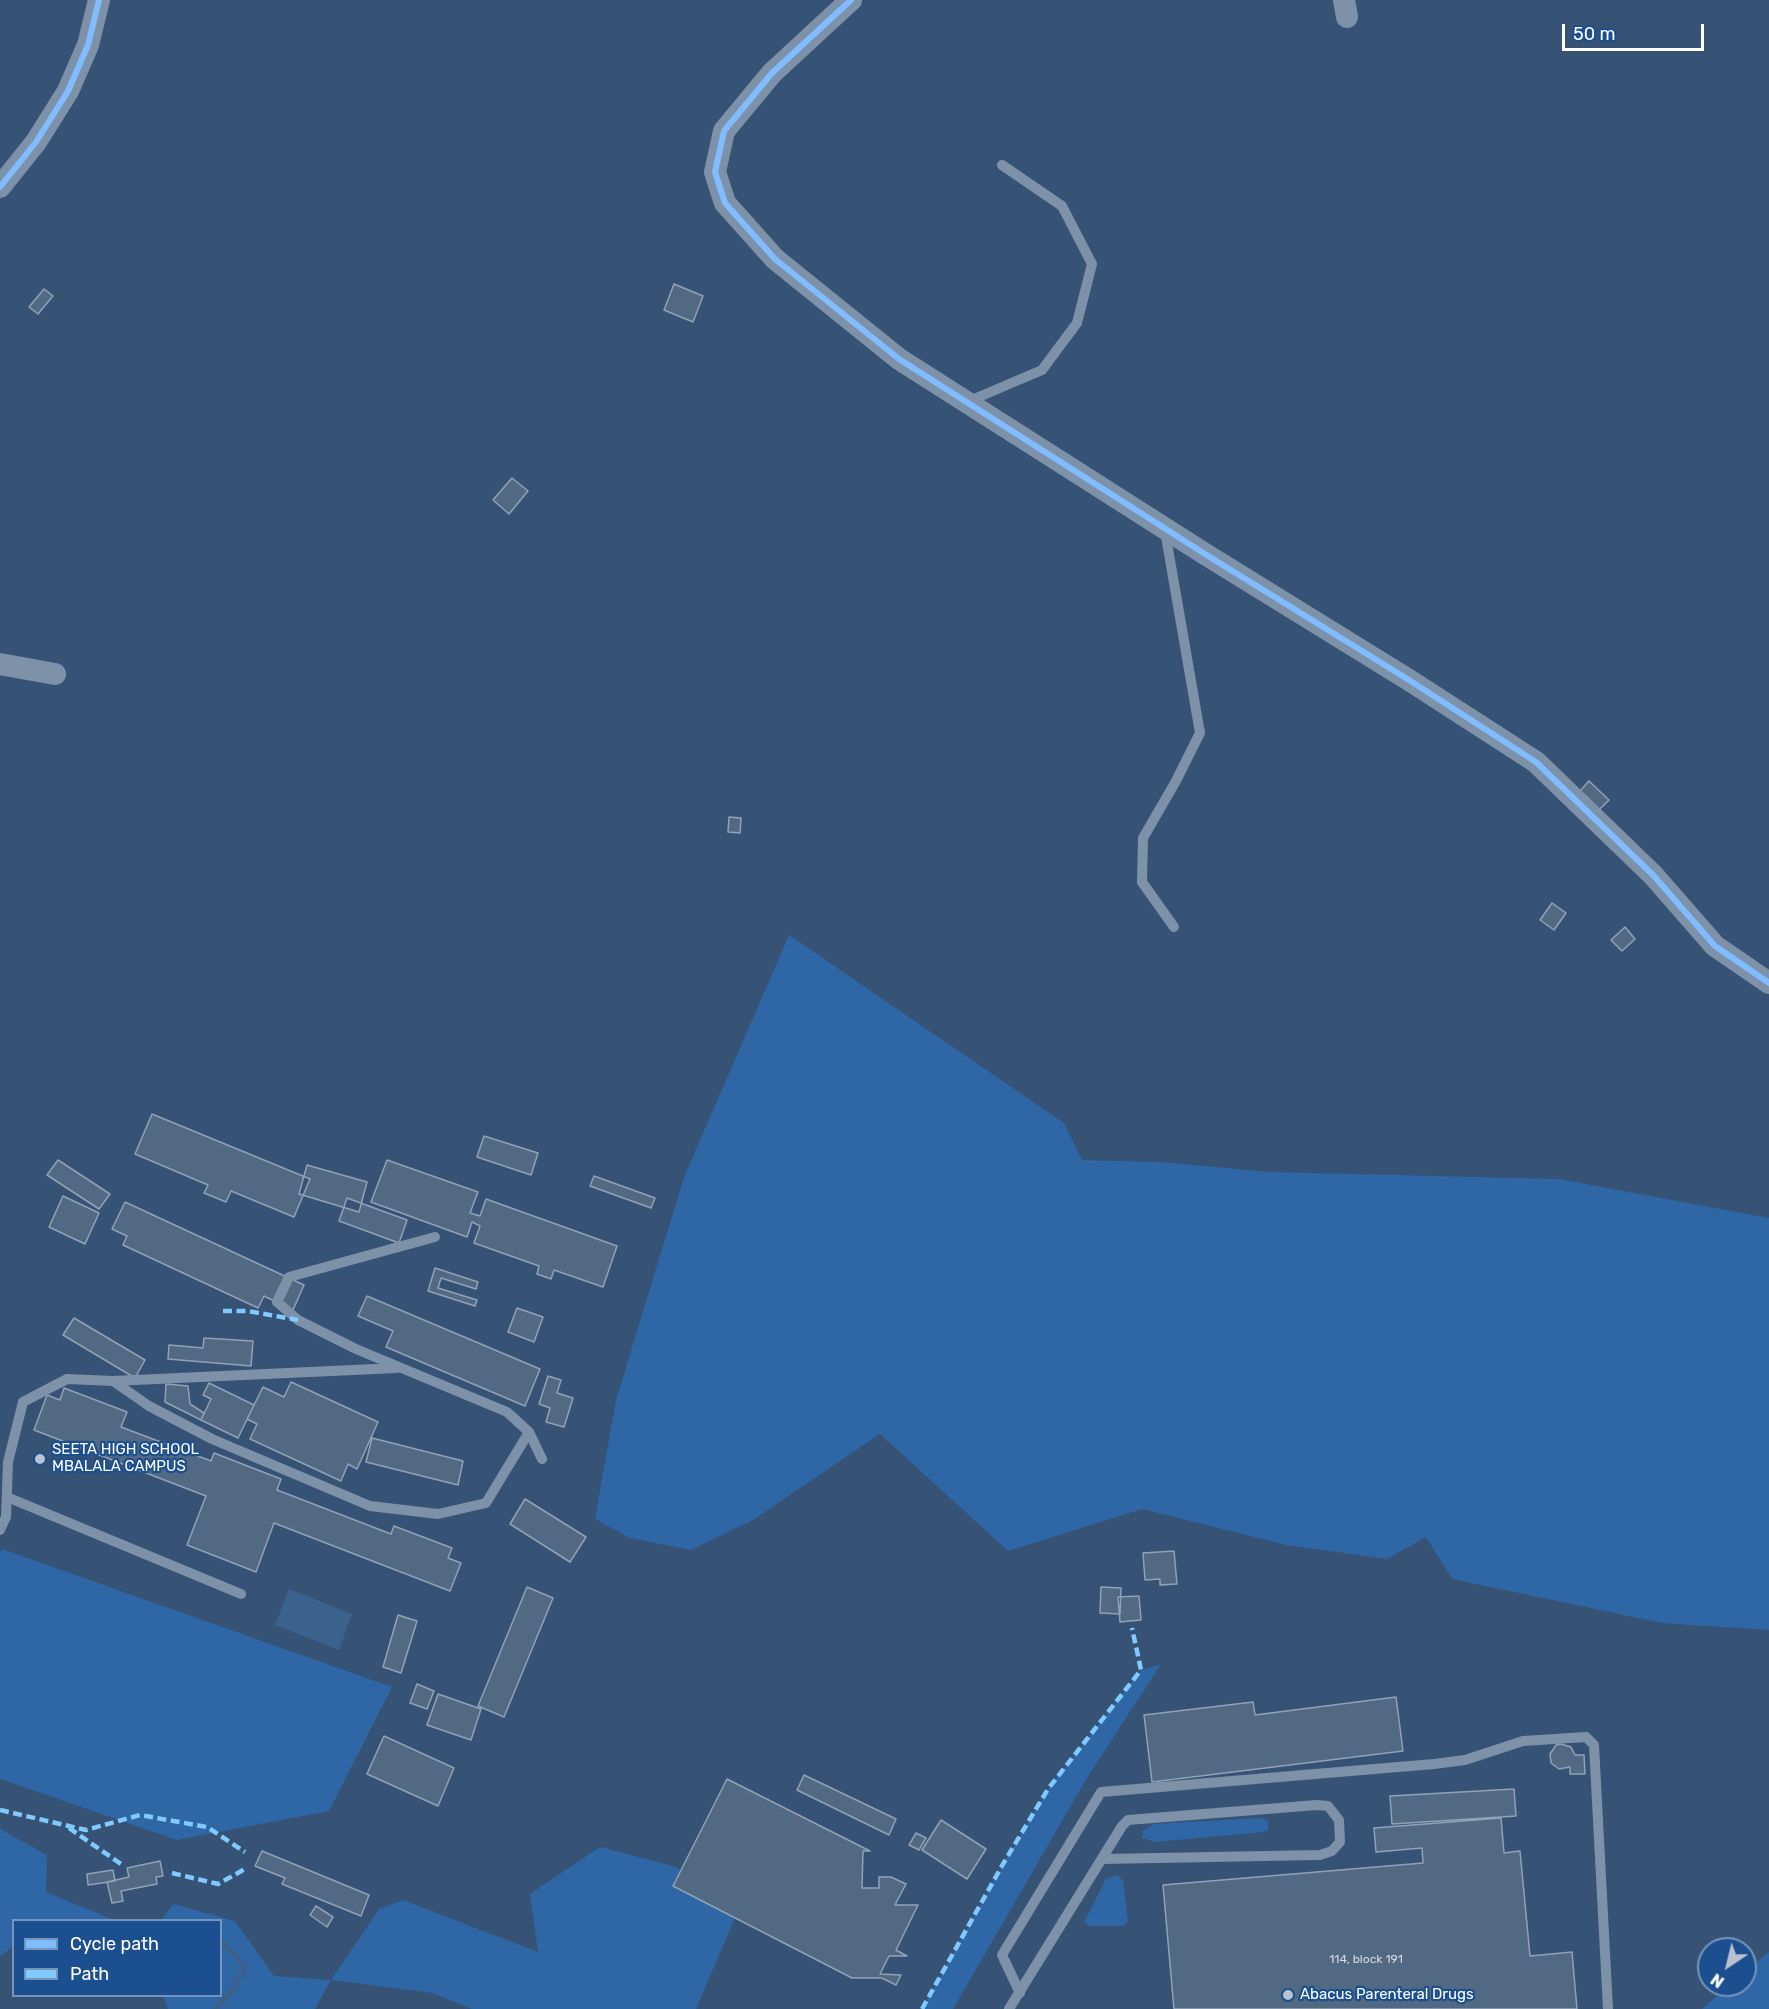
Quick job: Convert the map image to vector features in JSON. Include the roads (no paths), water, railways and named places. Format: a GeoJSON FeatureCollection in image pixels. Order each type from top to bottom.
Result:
{"type":"FeatureCollection","features":[{"type":"Feature","properties":{"kind":"street"},"geometry":{"type":"LineString","coordinates":[[0,187],[36,142],[68,91],[88,45],[99,0]]}},
{"type":"Feature","properties":{"kind":"street"},"geometry":{"type":"LineString","coordinates":[[851,0],[772,73],[724,131],[715,172],[724,203],[775,260],[899,359],[1536,762],[1653,875],[1715,946],[1769,982]]}},
{"type":"Feature","properties":{"kind":"street"},"geometry":{"type":"LineString","coordinates":[[0,664],[55,674]]}},
{"type":"Feature","properties":{"kind":"lane"},"geometry":{"type":"LineString","coordinates":[[967,402],[1042,370],[1077,323],[1092,264],[1062,206],[1002,165]]}},
{"type":"Feature","properties":{"kind":"lane"},"geometry":{"type":"LineString","coordinates":[[1164,528],[1200,733],[1176,781],[1143,838],[1142,882],[1174,927]]}},
{"type":"Feature","properties":{"kind":"lane"},"geometry":{"type":"LineString","coordinates":[[435,1237],[289,1277],[277,1302],[298,1320],[356,1349],[507,1413],[529,1432],[542,1459]]}},
{"type":"Feature","properties":{"kind":"lane"},"geometry":{"type":"LineString","coordinates":[[0,1530],[6,1517],[8,1462],[23,1402],[67,1379],[113,1381],[401,1368]]}},
{"type":"Feature","properties":{"kind":"lane"},"geometry":{"type":"LineString","coordinates":[[113,1381],[149,1407],[212,1439],[370,1506],[438,1514],[486,1503],[529,1432]]}},
{"type":"Feature","properties":{"kind":"lane"},"geometry":{"type":"LineString","coordinates":[[7,1497],[241,1594]]}},
{"type":"Feature","properties":{"kind":"lane"},"geometry":{"type":"LineString","coordinates":[[1020,1992],[1002,1955],[1101,1792],[1434,1764],[1466,1760],[1523,1741],[1586,1737],[1594,1745],[1608,2009]]}},
{"type":"Feature","properties":{"kind":"lane"},"geometry":{"type":"LineString","coordinates":[[1009,2009],[1020,1992],[1102,1858],[1122,1826],[1128,1820],[1317,1805],[1328,1806],[1339,1820],[1340,1842],[1332,1851],[1320,1855],[1102,1858]]}},
{"type":"Feature","properties":{"kind":"waterway"},"geometry":{"type":"LineString","coordinates":[[215,2009],[232,1991],[245,1966],[222,1943]]}},
{"type":"Feature","properties":{"kind":"place","name":"SEETA HIGH SCHOOL MBALALA CAMPUS"},"geometry":{"type":"Point","coordinates":[40,1459]}},
{"type":"Feature","properties":{"kind":"place","name":"Abacus Parenteral Drugs"},"geometry":{"type":"Point","coordinates":[1288,1995]}}]}
